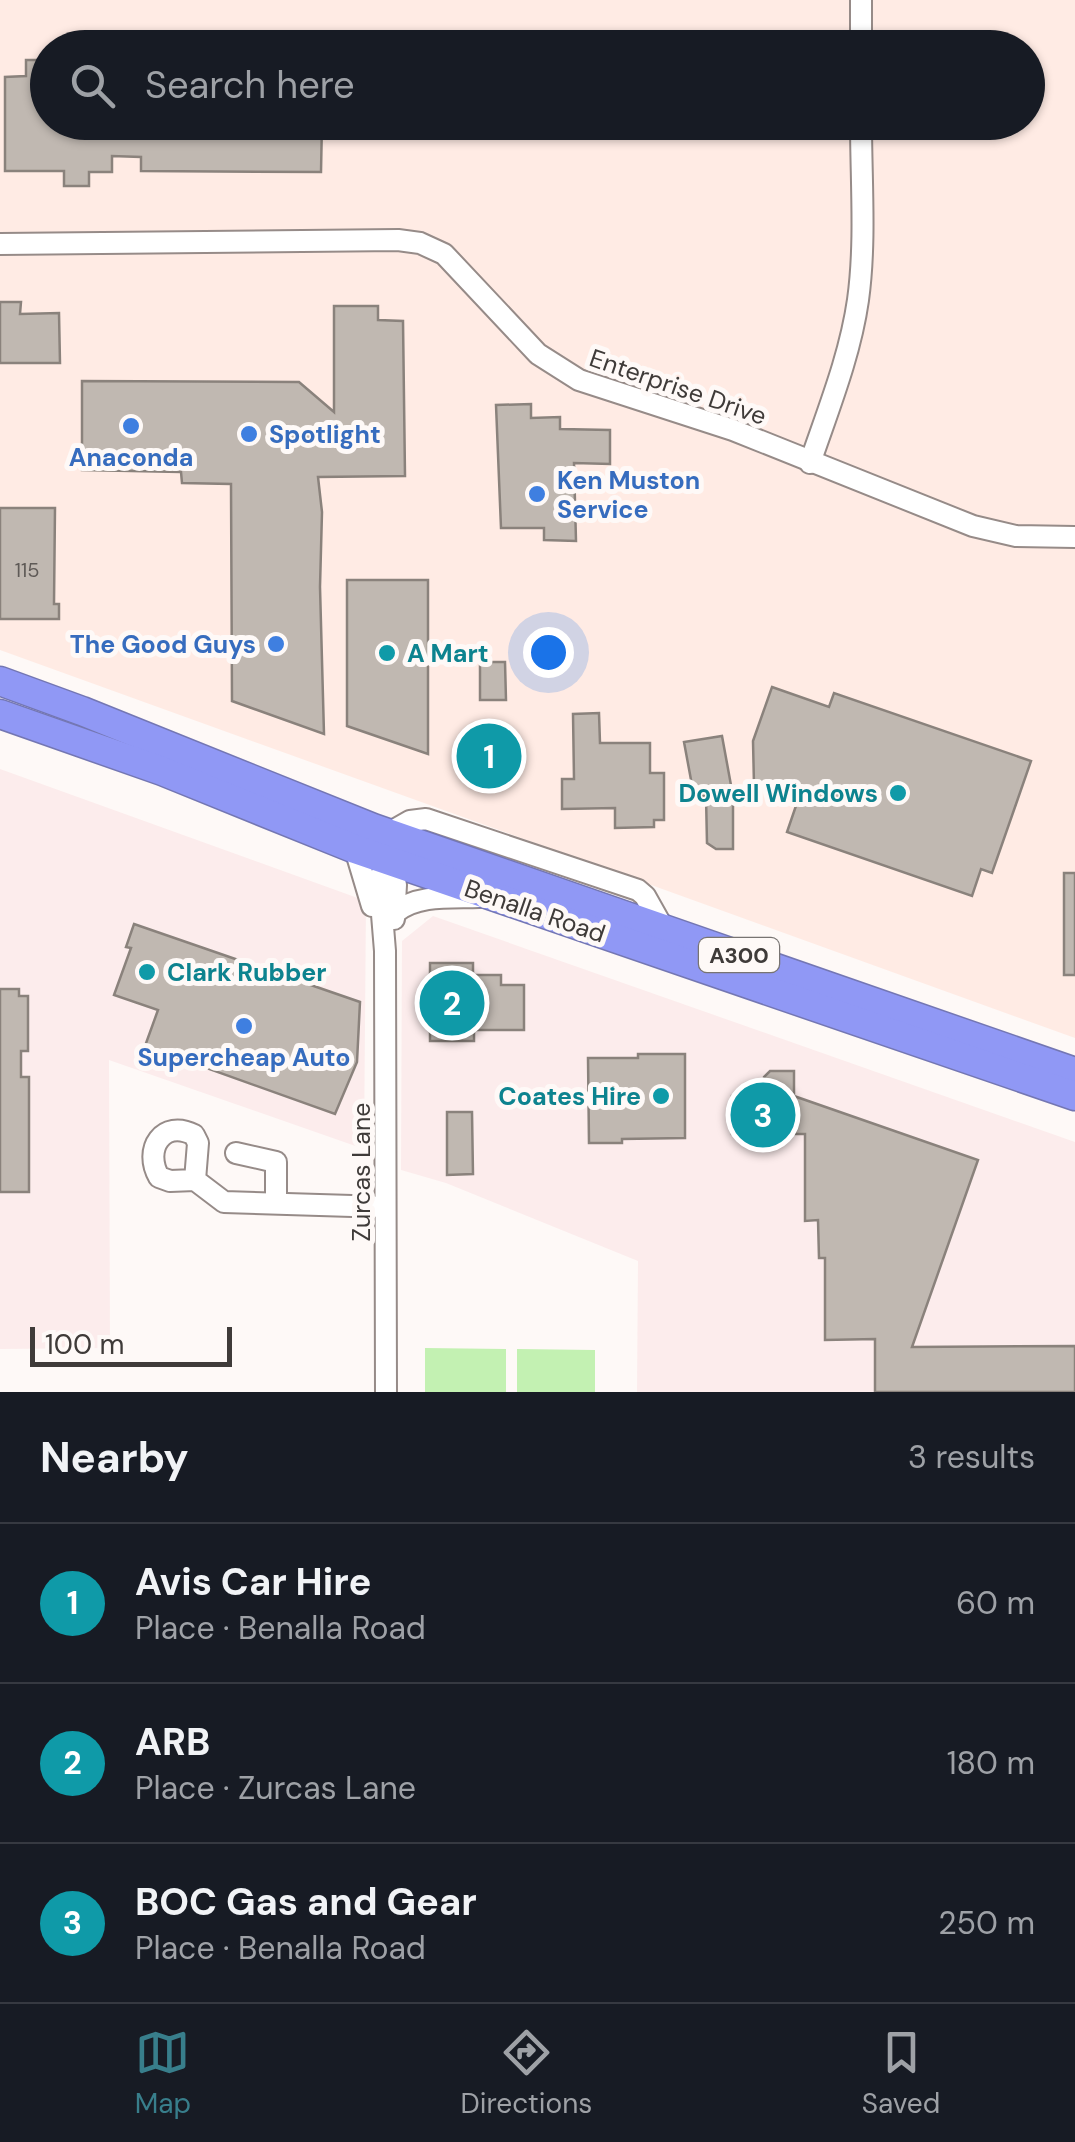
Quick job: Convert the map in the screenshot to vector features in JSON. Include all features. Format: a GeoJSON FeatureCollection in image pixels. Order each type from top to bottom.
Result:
{"type":"FeatureCollection","features":[{"type":"Feature","properties":{"kind":"highway","name":"Benalla Road"},"geometry":{"type":"LineString","coordinates":[[0,681],[394,844],[663,928],[1075,1072]]}},
{"type":"Feature","properties":{"kind":"highway","name":"Benalla Road"},"geometry":{"type":"LineString","coordinates":[[0,714],[162,771],[355,849],[394,844],[491,896],[1075,1096]]}},
{"type":"Feature","properties":{"kind":"highway"},"geometry":{"type":"LineString","coordinates":[[739,954],[742,965],[760,988]]}},
{"type":"Feature","properties":{"kind":"street"},"geometry":{"type":"LineString","coordinates":[[861,0],[861,30]]}},
{"type":"Feature","properties":{"kind":"street"},"geometry":{"type":"LineString","coordinates":[[810,463],[840,378],[858,302],[861,140]]}},
{"type":"Feature","properties":{"kind":"street","name":"Enterprise Drive"},"geometry":{"type":"LineString","coordinates":[[0,244],[398,240],[420,243],[444,254],[538,354],[578,380],[733,430],[973,526],[1016,536],[1075,537]]}},
{"type":"Feature","properties":{"kind":"street","name":"Zurcas Lane"},"geometry":{"type":"LineString","coordinates":[[385,951],[396,912],[394,844]]}},
{"type":"Feature","properties":{"kind":"street","name":"Zurcas Lane"},"geometry":{"type":"LineString","coordinates":[[386,1392],[385,951],[379,878],[394,844]]}},
{"type":"Feature","properties":{"kind":"street","name":"Zurcas Lane"},"geometry":{"type":"LineString","coordinates":[[355,849],[385,951]]}},
{"type":"Feature","properties":{"kind":"street"},"geometry":{"type":"LineString","coordinates":[[396,912],[419,900],[491,896]]}},
{"type":"Feature","properties":{"kind":"street"},"geometry":{"type":"LineString","coordinates":[[236,1153],[276,1162],[276,1203]]}},
{"type":"Feature","properties":{"kind":"street"},"geometry":{"type":"LineString","coordinates":[[195,1180],[224,1202],[386,1207]]}},
{"type":"Feature","properties":{"kind":"shaded area"},"geometry":{"type":"Polygon","coordinates":[[[0,0],[1075,0],[1075,1038],[0,650],[0,0]]]}},
{"type":"Feature","properties":{"kind":"shaded area"},"geometry":{"type":"Polygon","coordinates":[[[0,769],[366,901],[364,1149],[109,1060],[110,1348],[0,1349],[0,769]]]}},
{"type":"Feature","properties":{"kind":"shaded area"},"geometry":{"type":"Polygon","coordinates":[[[433,916],[1075,1142],[1075,1392],[637,1392],[638,1261],[446,1183],[401,1170],[402,941],[433,916]]]}},
{"type":"Feature","properties":{"kind":"green space"},"geometry":{"type":"Polygon","coordinates":[[[425,1348],[506,1349],[506,1392],[425,1392],[425,1348]]]}},
{"type":"Feature","properties":{"kind":"green space"},"geometry":{"type":"Polygon","coordinates":[[[517,1349],[595,1350],[595,1392],[517,1392],[517,1349]]]}},
{"type":"Feature","properties":{"kind":"building"},"geometry":{"type":"Polygon","coordinates":[[[26,60],[30,60],[30,140],[322,140],[321,172],[141,171],[141,157],[112,156],[112,172],[89,172],[89,186],[64,186],[64,171],[5,171],[5,77],[26,76],[26,60]]]}},
{"type":"Feature","properties":{"kind":"building"},"geometry":{"type":"Polygon","coordinates":[[[0,302],[21,302],[20,314],[59,313],[60,363],[0,363],[0,302]]]}},
{"type":"Feature","properties":{"kind":"building"},"geometry":{"type":"Polygon","coordinates":[[[334,306],[378,306],[378,320],[403,321],[405,476],[318,477],[322,512],[324,734],[232,701],[231,484],[182,483],[181,472],[82,470],[82,381],[299,382],[334,412],[334,306]]]}},
{"type":"Feature","properties":{"kind":"building","name":"Ken Muston Service"},"geometry":{"type":"Polygon","coordinates":[[[531,404],[531,418],[560,417],[560,429],[610,430],[610,464],[574,463],[576,541],[544,540],[544,528],[501,528],[496,405],[531,404]]]}},
{"type":"Feature","properties":{"kind":"building"},"geometry":{"type":"Polygon","coordinates":[[[0,508],[55,508],[54,604],[59,604],[59,619],[0,619],[0,508]]]}},
{"type":"Feature","properties":{"kind":"building","name":"A Mart"},"geometry":{"type":"Polygon","coordinates":[[[347,580],[428,580],[428,754],[347,726],[347,580]]]}},
{"type":"Feature","properties":{"kind":"building"},"geometry":{"type":"Polygon","coordinates":[[[480,662],[505,662],[506,700],[480,700],[480,662]]]}},
{"type":"Feature","properties":{"kind":"building","name":"Dowell Windows"},"geometry":{"type":"Polygon","coordinates":[[[772,687],[829,707],[834,693],[1031,761],[992,873],[981,869],[972,896],[787,832],[798,800],[754,785],[753,741],[772,687]]]}},
{"type":"Feature","properties":{"kind":"building"},"geometry":{"type":"Polygon","coordinates":[[[599,713],[600,743],[650,743],[650,773],[664,773],[664,820],[654,820],[654,827],[615,828],[615,808],[562,809],[562,779],[574,779],[573,714],[599,713]]]}},
{"type":"Feature","properties":{"kind":"building"},"geometry":{"type":"Polygon","coordinates":[[[722,736],[733,796],[733,849],[716,849],[707,843],[706,796],[694,796],[684,742],[722,736]]]}},
{"type":"Feature","properties":{"kind":"building"},"geometry":{"type":"Polygon","coordinates":[[[480,741],[498,741],[497,770],[480,770],[480,741]]]}},
{"type":"Feature","properties":{"kind":"building"},"geometry":{"type":"Polygon","coordinates":[[[1064,873],[1075,873],[1075,975],[1064,975],[1064,873]]]}},
{"type":"Feature","properties":{"kind":"building"},"geometry":{"type":"Polygon","coordinates":[[[134,924],[360,1002],[357,1062],[335,1114],[145,1046],[158,1010],[114,995],[131,948],[126,947],[134,924]]]}},
{"type":"Feature","properties":{"kind":"building"},"geometry":{"type":"Polygon","coordinates":[[[430,963],[473,963],[473,975],[501,975],[501,985],[524,985],[524,1030],[474,1030],[474,1041],[430,1041],[430,963]]]}},
{"type":"Feature","properties":{"kind":"building"},"geometry":{"type":"Polygon","coordinates":[[[0,989],[19,989],[19,996],[28,996],[28,1051],[21,1051],[21,1077],[29,1077],[29,1192],[0,1192],[0,989]]]}},
{"type":"Feature","properties":{"kind":"building"},"geometry":{"type":"Polygon","coordinates":[[[638,1054],[685,1054],[685,1138],[589,1143],[588,1058],[638,1058],[638,1054]]]}},
{"type":"Feature","properties":{"kind":"building"},"geometry":{"type":"Polygon","coordinates":[[[770,1071],[794,1071],[794,1096],[978,1160],[912,1347],[1075,1346],[1075,1392],[875,1392],[875,1339],[825,1340],[825,1258],[819,1258],[818,1220],[805,1221],[805,1134],[732,1134],[732,1096],[764,1096],[764,1077],[770,1071]]]}},
{"type":"Feature","properties":{"kind":"building"},"geometry":{"type":"Polygon","coordinates":[[[447,1112],[472,1112],[473,1174],[447,1175],[447,1112]]]}},
{"type":"Feature","properties":{"kind":"place","name":"Anaconda"},"geometry":{"type":"Point","coordinates":[131,426]}},
{"type":"Feature","properties":{"kind":"place","name":"Spotlight"},"geometry":{"type":"Point","coordinates":[249,434]}},
{"type":"Feature","properties":{"kind":"place","name":"Ken Muston Service"},"geometry":{"type":"Point","coordinates":[537,494]}},
{"type":"Feature","properties":{"kind":"place","name":"The Good Guys"},"geometry":{"type":"Point","coordinates":[276,644]}},
{"type":"Feature","properties":{"kind":"place","name":"A Mart"},"geometry":{"type":"Point","coordinates":[387,653]}},
{"type":"Feature","properties":{"kind":"place","name":"Avis Car Hire"},"geometry":{"type":"Point","coordinates":[489,756]}},
{"type":"Feature","properties":{"kind":"place","name":"Dowell Windows"},"geometry":{"type":"Point","coordinates":[898,793]}},
{"type":"Feature","properties":{"kind":"place","name":"Clark Rubber"},"geometry":{"type":"Point","coordinates":[147,972]}},
{"type":"Feature","properties":{"kind":"place","name":"ARB"},"geometry":{"type":"Point","coordinates":[452,1003]}},
{"type":"Feature","properties":{"kind":"place","name":"Supercheap Auto"},"geometry":{"type":"Point","coordinates":[244,1026]}},
{"type":"Feature","properties":{"kind":"place","name":"Coates Hire"},"geometry":{"type":"Point","coordinates":[661,1096]}},
{"type":"Feature","properties":{"kind":"place","name":"BOC Gas and Gear"},"geometry":{"type":"Point","coordinates":[763,1115]}}]}
